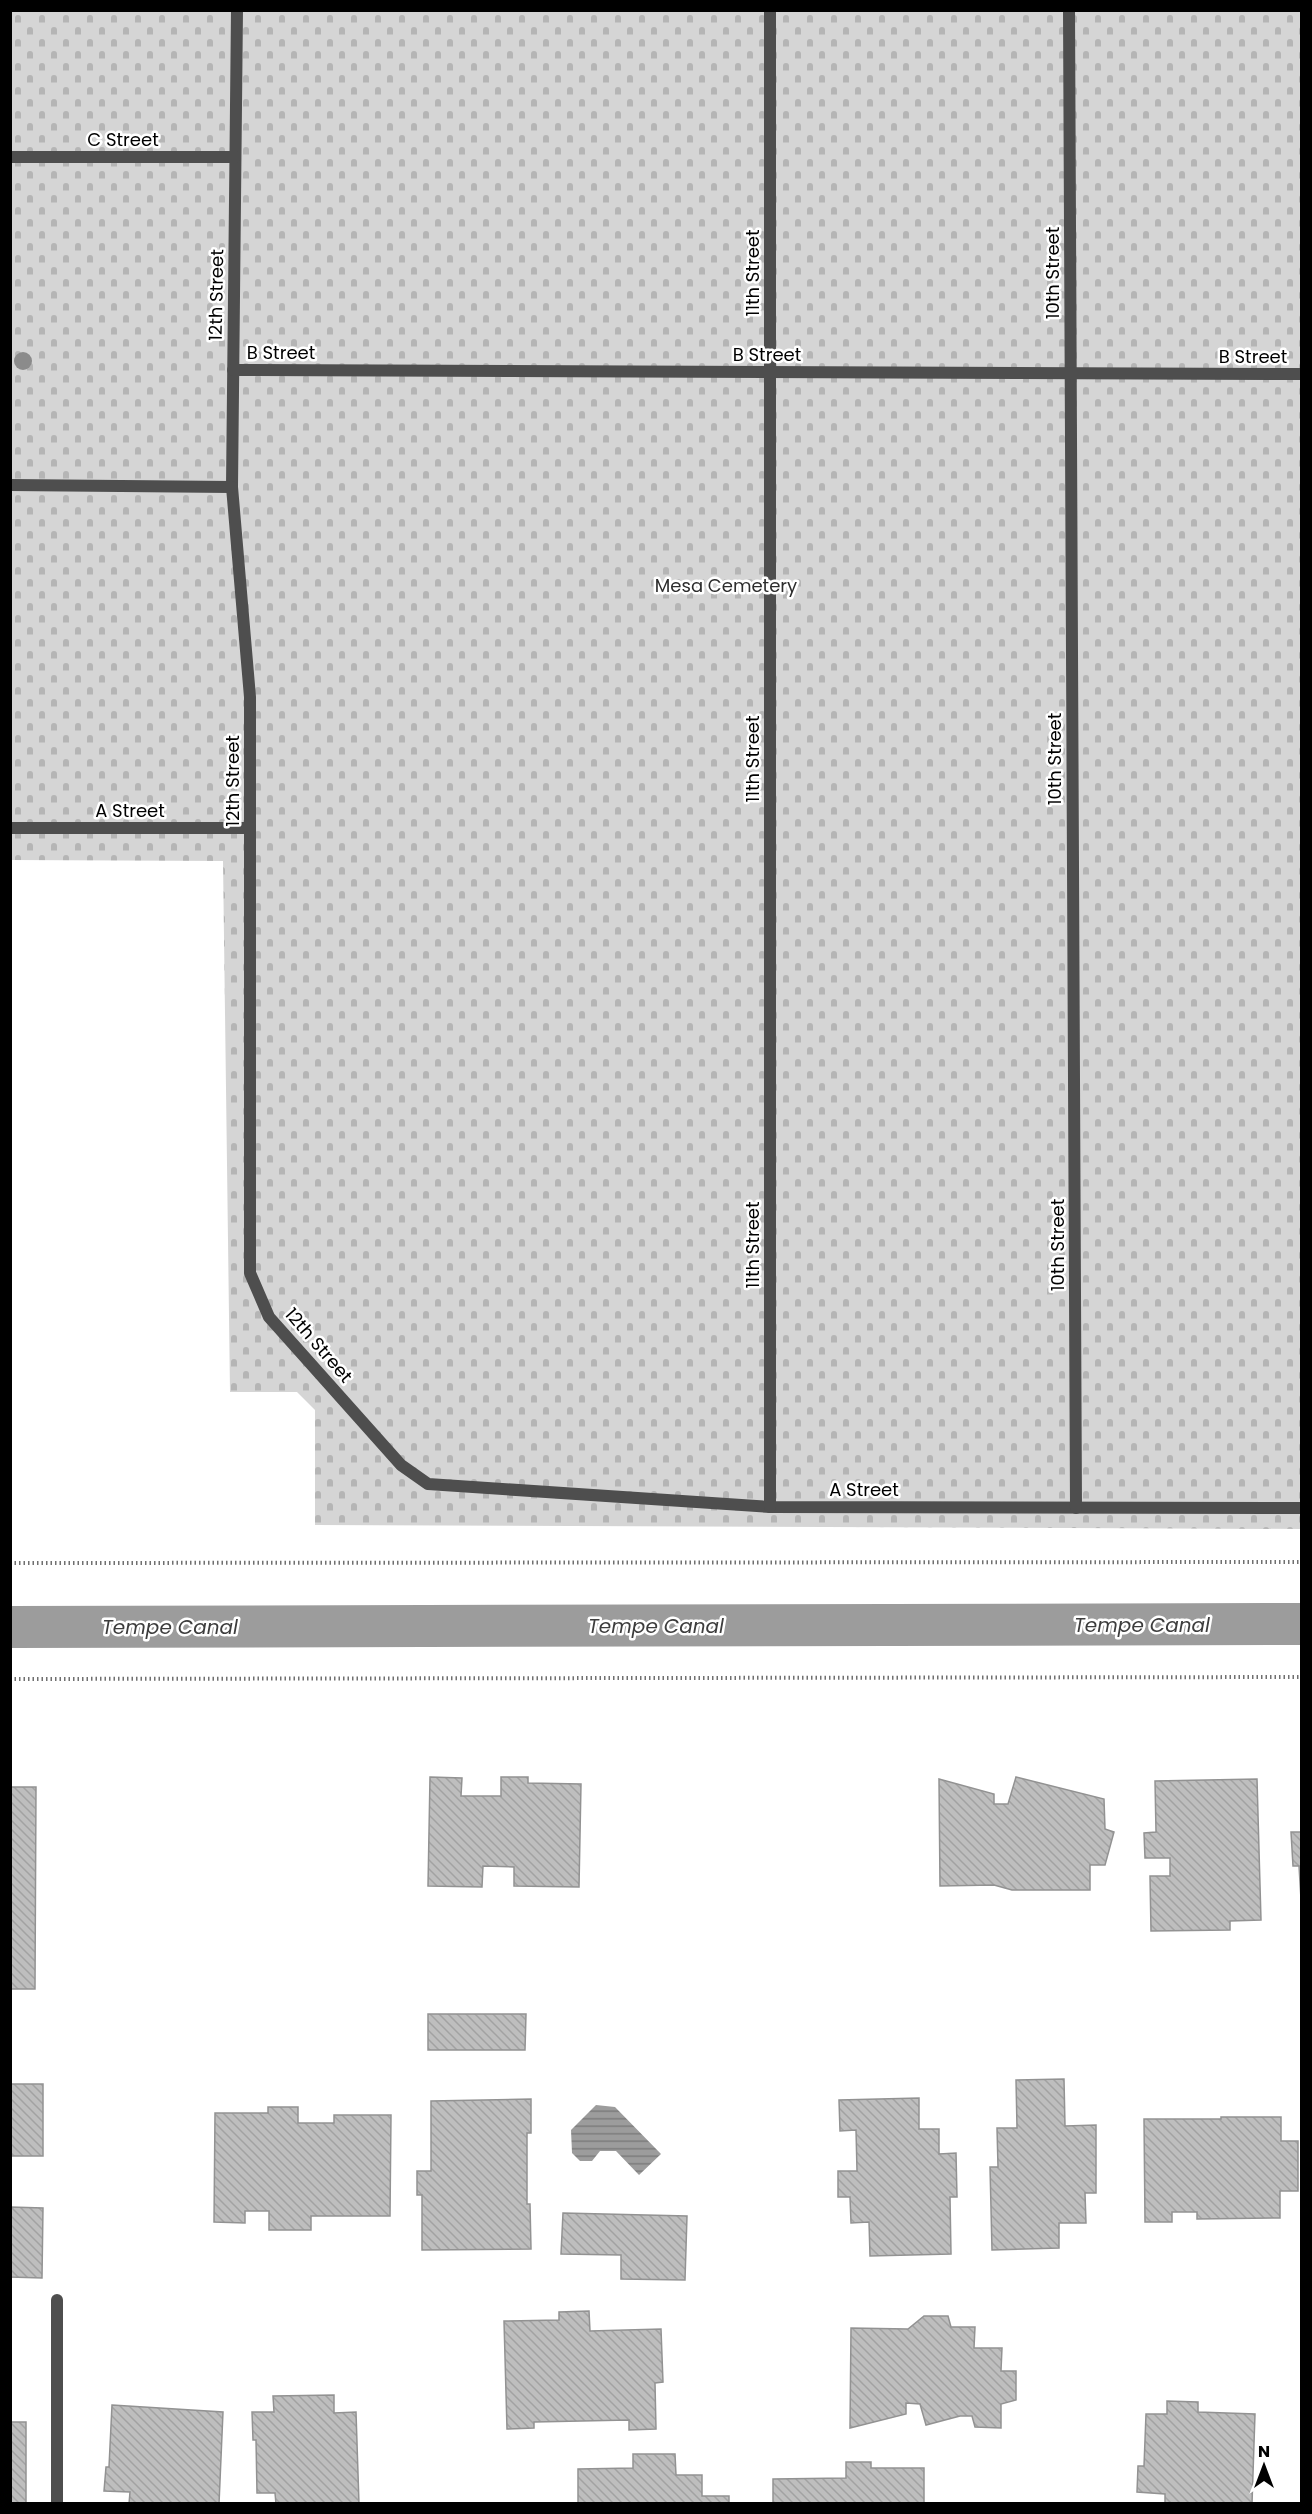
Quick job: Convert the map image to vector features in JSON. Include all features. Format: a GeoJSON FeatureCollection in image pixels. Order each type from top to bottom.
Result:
{"type":"FeatureCollection","features":[{"type":"Feature","properties":{"kind":"lane","name":"12th Street"},"geometry":{"type":"LineString","coordinates":[[237,10],[232,487],[250,697],[250,1273],[269,1317],[401,1465],[428,1484]]}},
{"type":"Feature","properties":{"kind":"lane","name":"11th Street"},"geometry":{"type":"LineString","coordinates":[[770,10],[770,1507]]}},
{"type":"Feature","properties":{"kind":"lane","name":"10th Street"},"geometry":{"type":"LineString","coordinates":[[1069,10],[1076,1508]]}},
{"type":"Feature","properties":{"kind":"lane","name":"C Street"},"geometry":{"type":"LineString","coordinates":[[10,157],[235,157]]}},
{"type":"Feature","properties":{"kind":"lane","name":"B Street"},"geometry":{"type":"LineString","coordinates":[[233,370],[1302,374]]}},
{"type":"Feature","properties":{"kind":"lane"},"geometry":{"type":"LineString","coordinates":[[10,485],[232,487]]}},
{"type":"Feature","properties":{"kind":"lane","name":"A Street"},"geometry":{"type":"LineString","coordinates":[[10,828],[250,828]]}},
{"type":"Feature","properties":{"kind":"lane","name":"A Street"},"geometry":{"type":"LineString","coordinates":[[428,1484],[770,1507],[1302,1508]]}},
{"type":"Feature","properties":{"kind":"lane"},"geometry":{"type":"LineString","coordinates":[[57,2301],[57,2504]]}},
{"type":"Feature","properties":{"kind":"path"},"geometry":{"type":"LineString","coordinates":[[10,1563],[1302,1562]]}},
{"type":"Feature","properties":{"kind":"path"},"geometry":{"type":"LineString","coordinates":[[10,1679],[1302,1677]]}},
{"type":"Feature","properties":{"kind":"green space","name":"Mesa Cemetery"},"geometry":{"type":"Polygon","coordinates":[[[10,11],[1301,11],[1301,1529],[315,1525],[315,1410],[297,1392],[230,1392],[223,861],[11,860],[10,11]]]}},
{"type":"Feature","properties":{"kind":"shaded area"},"geometry":{"type":"Polygon","coordinates":[[[596,2105],[615,2107],[661,2154],[639,2175],[616,2151],[600,2151],[592,2161],[580,2161],[572,2153],[571,2130],[596,2105]]]}},
{"type":"Feature","properties":{"kind":"building"},"geometry":{"type":"Polygon","coordinates":[[[430,1777],[462,1778],[461,1796],[501,1796],[501,1777],[528,1777],[528,1783],[581,1784],[579,1887],[514,1886],[514,1867],[483,1866],[482,1887],[428,1886],[430,1777]]]}},
{"type":"Feature","properties":{"kind":"building"},"geometry":{"type":"Polygon","coordinates":[[[1016,1777],[1104,1799],[1105,1829],[1114,1832],[1105,1865],[1090,1865],[1090,1890],[1012,1890],[994,1885],[940,1886],[939,1779],[994,1794],[994,1804],[1008,1804],[1016,1777]]]}},
{"type":"Feature","properties":{"kind":"building"},"geometry":{"type":"Polygon","coordinates":[[[1257,1779],[1261,1920],[1230,1921],[1230,1930],[1151,1931],[1150,1876],[1170,1876],[1170,1858],[1145,1858],[1144,1833],[1156,1832],[1155,1781],[1257,1779]]]}},
{"type":"Feature","properties":{"kind":"building"},"geometry":{"type":"Polygon","coordinates":[[[10,1787],[36,1787],[35,1989],[10,1989],[10,1787]]]}},
{"type":"Feature","properties":{"kind":"building"},"geometry":{"type":"Polygon","coordinates":[[[1291,1832],[1302,1832],[1302,1916],[1299,1866],[1293,1866],[1291,1832]]]}},
{"type":"Feature","properties":{"kind":"building"},"geometry":{"type":"Polygon","coordinates":[[[428,2014],[526,2014],[525,2050],[428,2050],[428,2014]]]}},
{"type":"Feature","properties":{"kind":"building"},"geometry":{"type":"Polygon","coordinates":[[[1064,2079],[1065,2126],[1096,2125],[1096,2193],[1085,2193],[1086,2223],[1059,2223],[1059,2248],[992,2250],[990,2167],[998,2167],[997,2128],[1017,2128],[1016,2080],[1064,2079]]]}},
{"type":"Feature","properties":{"kind":"building"},"geometry":{"type":"Polygon","coordinates":[[[10,2084],[43,2084],[43,2156],[10,2156],[10,2084]]]}},
{"type":"Feature","properties":{"kind":"building"},"geometry":{"type":"Polygon","coordinates":[[[919,2098],[919,2129],[939,2129],[939,2154],[956,2153],[957,2197],[950,2197],[951,2254],[870,2256],[869,2222],[851,2223],[850,2197],[838,2197],[838,2171],[857,2171],[856,2130],[840,2131],[839,2100],[919,2098]]]}},
{"type":"Feature","properties":{"kind":"building"},"geometry":{"type":"Polygon","coordinates":[[[531,2099],[531,2133],[527,2133],[527,2204],[530,2204],[531,2249],[422,2250],[422,2195],[417,2195],[417,2171],[431,2171],[431,2101],[531,2099]]]}},
{"type":"Feature","properties":{"kind":"building"},"geometry":{"type":"Polygon","coordinates":[[[268,2107],[298,2107],[298,2123],[334,2123],[334,2115],[391,2115],[390,2216],[311,2216],[311,2230],[269,2230],[269,2211],[245,2211],[245,2223],[214,2222],[215,2113],[268,2113],[268,2107]]]}},
{"type":"Feature","properties":{"kind":"building"},"geometry":{"type":"Polygon","coordinates":[[[1221,2117],[1281,2117],[1281,2141],[1298,2141],[1298,2191],[1280,2191],[1280,2218],[1197,2219],[1197,2212],[1172,2212],[1172,2222],[1145,2222],[1144,2119],[1221,2119],[1221,2117]]]}},
{"type":"Feature","properties":{"kind":"building"},"geometry":{"type":"Polygon","coordinates":[[[10,2207],[43,2208],[42,2278],[10,2277],[10,2207]]]}},
{"type":"Feature","properties":{"kind":"building"},"geometry":{"type":"Polygon","coordinates":[[[563,2213],[687,2216],[685,2280],[621,2279],[621,2255],[561,2254],[563,2213]]]}},
{"type":"Feature","properties":{"kind":"building"},"geometry":{"type":"Polygon","coordinates":[[[589,2311],[590,2331],[661,2329],[663,2382],[655,2383],[656,2429],[629,2430],[629,2420],[534,2422],[534,2428],[507,2429],[504,2321],[559,2320],[559,2312],[589,2311]]]}},
{"type":"Feature","properties":{"kind":"building"},"geometry":{"type":"Polygon","coordinates":[[[924,2316],[948,2316],[951,2327],[975,2327],[974,2348],[1002,2348],[1001,2371],[1016,2371],[1016,2400],[1001,2404],[1001,2428],[975,2427],[972,2416],[960,2416],[926,2425],[920,2404],[906,2403],[906,2414],[850,2428],[851,2328],[908,2329],[924,2316]]]}},
{"type":"Feature","properties":{"kind":"building"},"geometry":{"type":"Polygon","coordinates":[[[334,2395],[334,2413],[356,2412],[359,2504],[276,2504],[275,2493],[257,2493],[256,2440],[253,2440],[252,2412],[274,2412],[273,2396],[334,2395]]]}},
{"type":"Feature","properties":{"kind":"building"},"geometry":{"type":"Polygon","coordinates":[[[1167,2401],[1198,2402],[1198,2412],[1255,2414],[1252,2504],[1165,2504],[1165,2494],[1137,2492],[1138,2466],[1144,2466],[1146,2414],[1167,2414],[1167,2401]]]}},
{"type":"Feature","properties":{"kind":"building"},"geometry":{"type":"Polygon","coordinates":[[[112,2405],[223,2412],[219,2504],[129,2504],[130,2492],[104,2491],[106,2467],[109,2467],[112,2405]]]}},
{"type":"Feature","properties":{"kind":"building"},"geometry":{"type":"Polygon","coordinates":[[[10,2422],[26,2422],[26,2504],[10,2504],[10,2422]]]}},
{"type":"Feature","properties":{"kind":"building"},"geometry":{"type":"Polygon","coordinates":[[[633,2454],[675,2454],[676,2475],[702,2475],[702,2496],[729,2496],[729,2504],[578,2504],[578,2469],[633,2468],[633,2454]]]}},
{"type":"Feature","properties":{"kind":"building"},"geometry":{"type":"Polygon","coordinates":[[[846,2462],[871,2462],[871,2468],[924,2468],[924,2504],[773,2504],[773,2479],[846,2478],[846,2462]]]}},
{"type":"Feature","properties":{"kind":"waterway","name":"Tempe Canal"},"geometry":{"type":"LineString","coordinates":[[10,1627],[1302,1624]]}}]}
